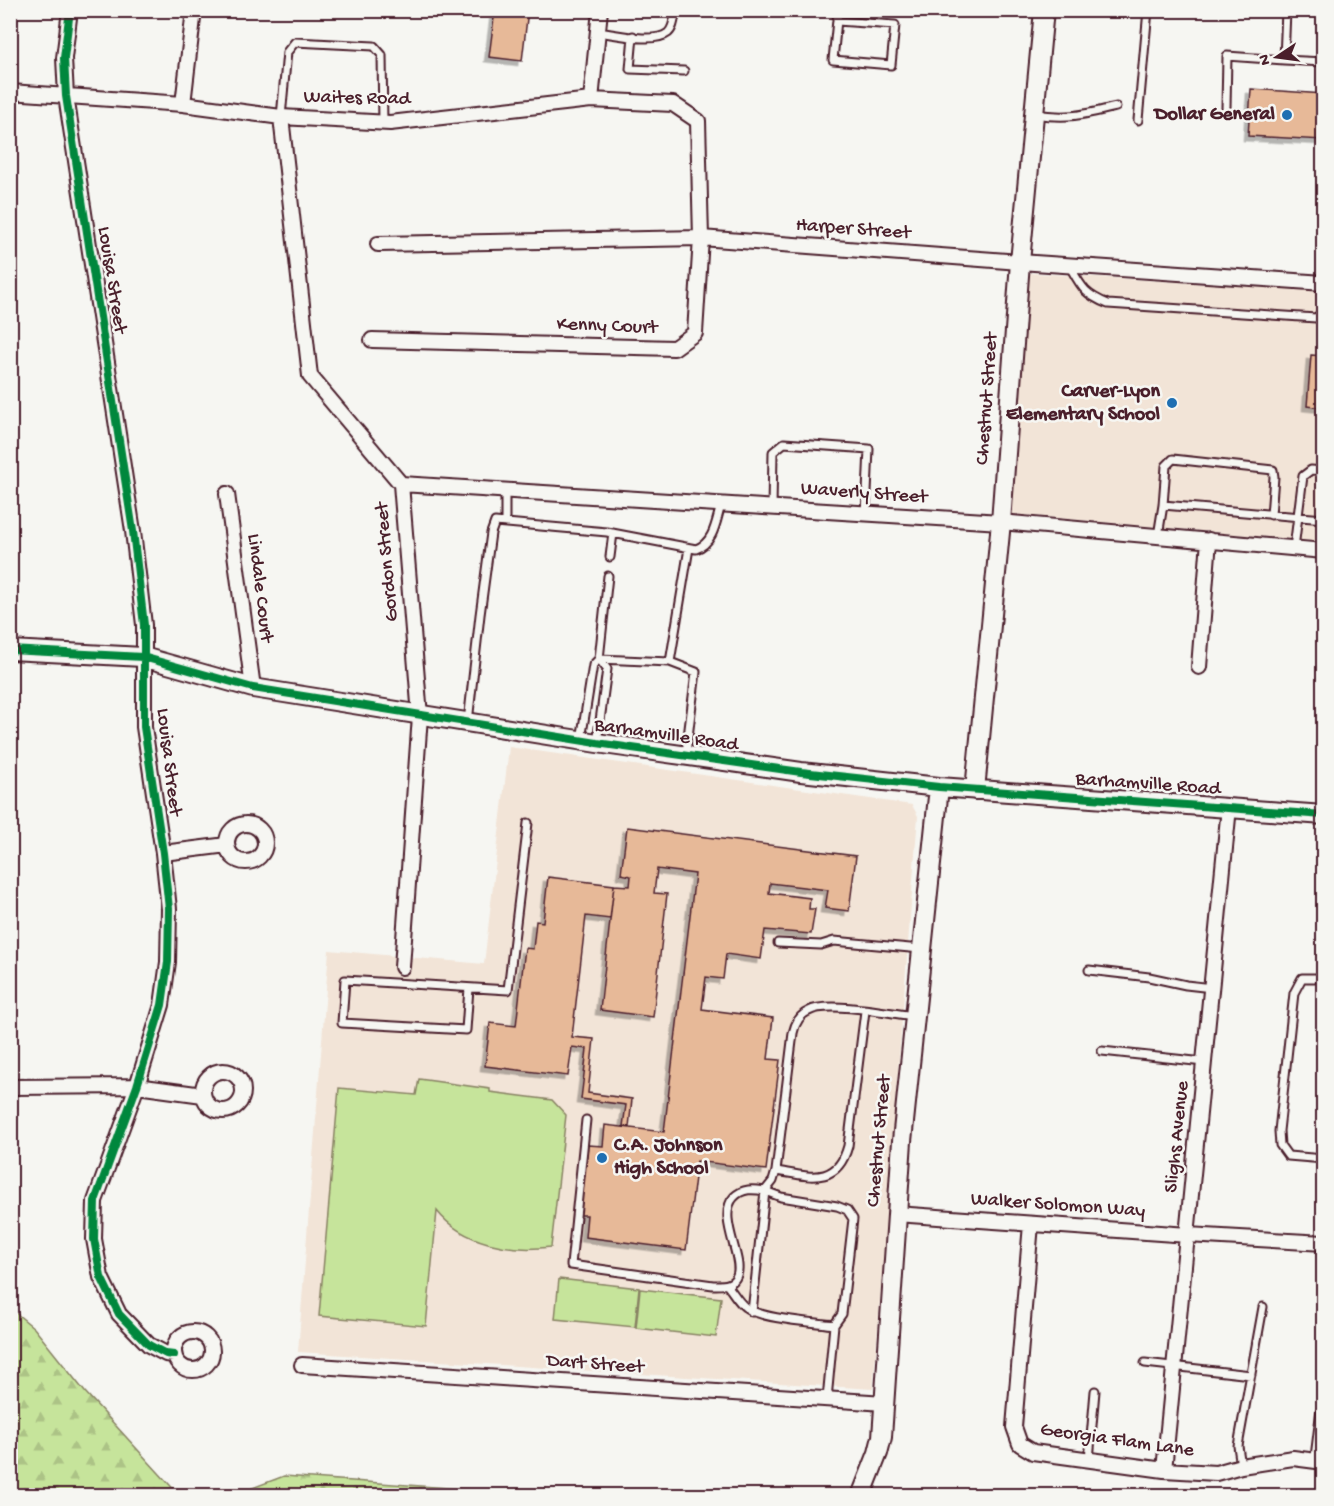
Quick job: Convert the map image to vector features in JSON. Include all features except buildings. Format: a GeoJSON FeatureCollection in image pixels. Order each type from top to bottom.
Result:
{"type":"FeatureCollection","features":[{"type":"Feature","properties":{"kind":"street","name":"Louisa Street"},"geometry":{"type":"LineString","coordinates":[[70,10],[64,58],[66,96],[134,531],[144,625],[144,727],[169,909],[168,962],[162,1005],[137,1086],[95,1201],[94,1239],[101,1277],[119,1314],[149,1346],[166,1354],[174,1354]]}},
{"type":"Feature","properties":{"kind":"street"},"geometry":{"type":"LineString","coordinates":[[183,104],[194,10]]}},
{"type":"Feature","properties":{"kind":"street"},"geometry":{"type":"LineString","coordinates":[[591,100],[600,10]]}},
{"type":"Feature","properties":{"kind":"street","name":"Chestnut Street"},"geometry":{"type":"LineString","coordinates":[[975,790],[1001,522],[1020,262],[1044,10]]}},
{"type":"Feature","properties":{"kind":"street","name":"Waites Road"},"geometry":{"type":"LineString","coordinates":[[10,92],[183,104],[281,117],[383,123],[591,100],[673,104],[698,121]]}},
{"type":"Feature","properties":{"kind":"street","name":"Gordon Street"},"geometry":{"type":"LineString","coordinates":[[281,117],[310,376],[401,484],[420,716],[402,967]]}},
{"type":"Feature","properties":{"kind":"street","name":"Kenny Court"},"geometry":{"type":"LineString","coordinates":[[372,340],[674,348],[695,333],[702,238],[698,121]]}},
{"type":"Feature","properties":{"kind":"street","name":"Harper Street"},"geometry":{"type":"LineString","coordinates":[[378,244],[702,238],[1323,283]]}},
{"type":"Feature","properties":{"kind":"street","name":"Waverly Street"},"geometry":{"type":"LineString","coordinates":[[401,484],[1001,522],[1323,551]]}},
{"type":"Feature","properties":{"kind":"street","name":"Lindale Court"},"geometry":{"type":"LineString","coordinates":[[227,494],[253,688]]}},
{"type":"Feature","properties":{"kind":"street"},"geometry":{"type":"LineString","coordinates":[[1199,667],[1209,540]]}},
{"type":"Feature","properties":{"kind":"street","name":"Barhamville Road"},"geometry":{"type":"LineString","coordinates":[[10,650],[144,657],[253,688],[420,716],[801,772],[975,790],[1323,814]]}},
{"type":"Feature","properties":{"kind":"street","name":"Chestnut Street"},"geometry":{"type":"LineString","coordinates":[[861,1496],[878,1453],[885,1403],[896,1214],[914,1016],[939,787]]}},
{"type":"Feature","properties":{"kind":"street","name":"Slighs Avenue"},"geometry":{"type":"LineString","coordinates":[[1164,1470],[1229,807]]}},
{"type":"Feature","properties":{"kind":"street"},"geometry":{"type":"LineString","coordinates":[[163,853],[227,845]]}},
{"type":"Feature","properties":{"kind":"street"},"geometry":{"type":"LineString","coordinates":[[10,1087],[137,1086],[203,1095]]}},
{"type":"Feature","properties":{"kind":"street","name":"Walker Solomon Way"},"geometry":{"type":"LineString","coordinates":[[896,1214],[1323,1243]]}},
{"type":"Feature","properties":{"kind":"street","name":"Georgia Flam Lane"},"geometry":{"type":"LineString","coordinates":[[1031,1224],[1014,1427],[1020,1444],[1033,1452],[1164,1470],[1216,1473],[1241,1466],[1293,1458],[1321,1462]]}},
{"type":"Feature","properties":{"kind":"street","name":"Dart Street"},"geometry":{"type":"LineString","coordinates":[[302,1365],[885,1403]]}},
{"type":"Feature","properties":{"kind":"street"},"geometry":{"type":"LineString","coordinates":[[1321,1462],[1323,1413]]}},
{"type":"Feature","properties":{"kind":"lane"},"geometry":{"type":"LineString","coordinates":[[598,32],[653,39],[668,34],[673,27],[676,10]]}},
{"type":"Feature","properties":{"kind":"lane"},"geometry":{"type":"LineString","coordinates":[[837,21],[895,24],[891,65],[833,60],[838,10]]}},
{"type":"Feature","properties":{"kind":"lane"},"geometry":{"type":"LineString","coordinates":[[1138,120],[1148,10]]}},
{"type":"Feature","properties":{"kind":"lane"},"geometry":{"type":"LineString","coordinates":[[1284,60],[1286,10]]}},
{"type":"Feature","properties":{"kind":"lane"},"geometry":{"type":"LineString","coordinates":[[633,36],[630,69],[684,71]]}},
{"type":"Feature","properties":{"kind":"lane"},"geometry":{"type":"LineString","coordinates":[[281,117],[286,52],[295,42],[374,46],[382,55],[383,123]]}},
{"type":"Feature","properties":{"kind":"lane"},"geometry":{"type":"LineString","coordinates":[[1226,108],[1227,56],[1323,62]]}},
{"type":"Feature","properties":{"kind":"lane"},"geometry":{"type":"LineString","coordinates":[[1034,114],[1057,118],[1075,117],[1116,107]]}},
{"type":"Feature","properties":{"kind":"lane"},"geometry":{"type":"LineString","coordinates":[[1069,265],[1090,297],[1108,304],[1316,318],[1323,311]]}},
{"type":"Feature","properties":{"kind":"lane"},"geometry":{"type":"LineString","coordinates":[[772,508],[773,452],[784,443],[869,449],[866,514]]}},
{"type":"Feature","properties":{"kind":"lane"},"geometry":{"type":"LineString","coordinates":[[1158,536],[1166,466],[1173,459],[1273,470],[1271,515]]}},
{"type":"Feature","properties":{"kind":"lane"},"geometry":{"type":"LineString","coordinates":[[1294,548],[1303,476],[1311,470],[1323,471]]}},
{"type":"Feature","properties":{"kind":"lane"},"geometry":{"type":"LineString","coordinates":[[505,491],[505,522]]}},
{"type":"Feature","properties":{"kind":"lane"},"geometry":{"type":"LineString","coordinates":[[468,722],[491,533],[495,522],[613,533],[689,548],[701,547],[713,534],[721,505]]}},
{"type":"Feature","properties":{"kind":"lane"},"geometry":{"type":"LineString","coordinates":[[1163,505],[1323,519]]}},
{"type":"Feature","properties":{"kind":"lane"},"geometry":{"type":"LineString","coordinates":[[610,556],[613,533]]}},
{"type":"Feature","properties":{"kind":"lane"},"geometry":{"type":"LineString","coordinates":[[670,662],[689,548]]}},
{"type":"Feature","properties":{"kind":"lane"},"geometry":{"type":"LineString","coordinates":[[589,741],[593,665],[599,659],[608,576]]}},
{"type":"Feature","properties":{"kind":"lane"},"geometry":{"type":"LineString","coordinates":[[599,659],[670,662],[696,672],[686,756]]}},
{"type":"Feature","properties":{"kind":"lane"},"geometry":{"type":"LineString","coordinates":[[589,741],[607,669],[599,659]]}},
{"type":"Feature","properties":{"kind":"lane"},"geometry":{"type":"LineString","coordinates":[[469,988],[466,1030],[342,1023],[345,980],[508,990],[528,823]]}},
{"type":"Feature","properties":{"kind":"lane"},"geometry":{"type":"LineString","coordinates":[[778,943],[821,945],[834,941],[921,949]]}},
{"type":"Feature","properties":{"kind":"lane"},"geometry":{"type":"LineString","coordinates":[[401,984],[402,967]]}},
{"type":"Feature","properties":{"kind":"lane"},"geometry":{"type":"LineString","coordinates":[[1089,970],[1212,988]]}},
{"type":"Feature","properties":{"kind":"lane"},"geometry":{"type":"LineString","coordinates":[[1323,978],[1302,978],[1294,993],[1279,1131],[1280,1145],[1288,1156],[1323,1159]]}},
{"type":"Feature","properties":{"kind":"lane"},"geometry":{"type":"LineString","coordinates":[[752,1312],[765,1191],[773,1181],[776,1171],[793,1033],[797,1021],[808,1011],[823,1006],[914,1016]]}},
{"type":"Feature","properties":{"kind":"lane"},"geometry":{"type":"LineString","coordinates":[[776,1171],[821,1176],[833,1172],[842,1163],[848,1146],[865,1011]]}},
{"type":"Feature","properties":{"kind":"lane"},"geometry":{"type":"LineString","coordinates":[[1102,1051],[1204,1062]]}},
{"type":"Feature","properties":{"kind":"lane"},"geometry":{"type":"LineString","coordinates":[[586,1120],[571,1265],[727,1285],[735,1278],[738,1270],[728,1219],[729,1206],[741,1191],[754,1189],[781,1197],[837,1206],[847,1210],[853,1219],[842,1314],[834,1325],[827,1399]]}},
{"type":"Feature","properties":{"kind":"lane"},"geometry":{"type":"LineString","coordinates":[[727,1285],[743,1306],[752,1312],[834,1325]]}},
{"type":"Feature","properties":{"kind":"lane"},"geometry":{"type":"LineString","coordinates":[[1241,1466],[1238,1446],[1263,1307]]}},
{"type":"Feature","properties":{"kind":"lane"},"geometry":{"type":"LineString","coordinates":[[1145,1363],[1251,1375]]}},
{"type":"Feature","properties":{"kind":"lane"},"geometry":{"type":"LineString","coordinates":[[1089,1460],[1095,1391]]}},
{"type":"Feature","properties":{"kind":"shaded area","name":"Carver-Lyon Elementary School"},"geometry":{"type":"Polygon","coordinates":[[[1029,273],[1323,291],[1323,542],[1012,514],[1029,273]]]}},
{"type":"Feature","properties":{"kind":"shaded area","name":"C.A. Johnson High School"},"geometry":{"type":"Polygon","coordinates":[[[509,747],[912,805],[918,816],[873,1389],[298,1352],[329,950],[484,964],[509,747]]]}},
{"type":"Feature","properties":{"kind":"green space"},"geometry":{"type":"Polygon","coordinates":[[[419,1079],[552,1100],[566,1115],[551,1247],[504,1247],[489,1243],[460,1231],[437,1211],[426,1326],[319,1316],[339,1088],[416,1095],[419,1079]]]}},
{"type":"Feature","properties":{"kind":"green space"},"geometry":{"type":"Polygon","coordinates":[[[559,1279],[639,1288],[635,1327],[555,1319],[559,1279]]]}},
{"type":"Feature","properties":{"kind":"green space"},"geometry":{"type":"Polygon","coordinates":[[[640,1289],[721,1298],[716,1337],[636,1328],[640,1289]]]}},
{"type":"Feature","properties":{"kind":"green space"},"geometry":{"type":"Polygon","coordinates":[[[11,1309],[34,1328],[85,1392],[179,1495],[11,1495],[11,1309]]]}},
{"type":"Feature","properties":{"kind":"green space"},"geometry":{"type":"Polygon","coordinates":[[[284,1476],[544,1495],[234,1495],[284,1476]]]}},
{"type":"Feature","properties":{"kind":"cycle path"},"geometry":{"type":"LineString","coordinates":[[70,10],[64,58],[66,96],[133,531],[144,625],[144,727],[169,909],[168,962],[162,1005],[137,1086],[95,1201],[94,1239],[101,1277],[119,1314],[149,1345],[166,1354],[174,1355]]}},
{"type":"Feature","properties":{"kind":"cycle path"},"geometry":{"type":"LineString","coordinates":[[10,650],[143,657],[253,688],[597,743],[801,772],[939,787],[1324,815]]}},
{"type":"Feature","properties":{"kind":"place","name":"Dollar General"},"geometry":{"type":"Point","coordinates":[1287,115]}},
{"type":"Feature","properties":{"kind":"place","name":"Carver-Lyon Elementary School"},"geometry":{"type":"Point","coordinates":[1172,403]}},
{"type":"Feature","properties":{"kind":"place","name":"C.A. Johnson High School"},"geometry":{"type":"Point","coordinates":[602,1158]}}]}
